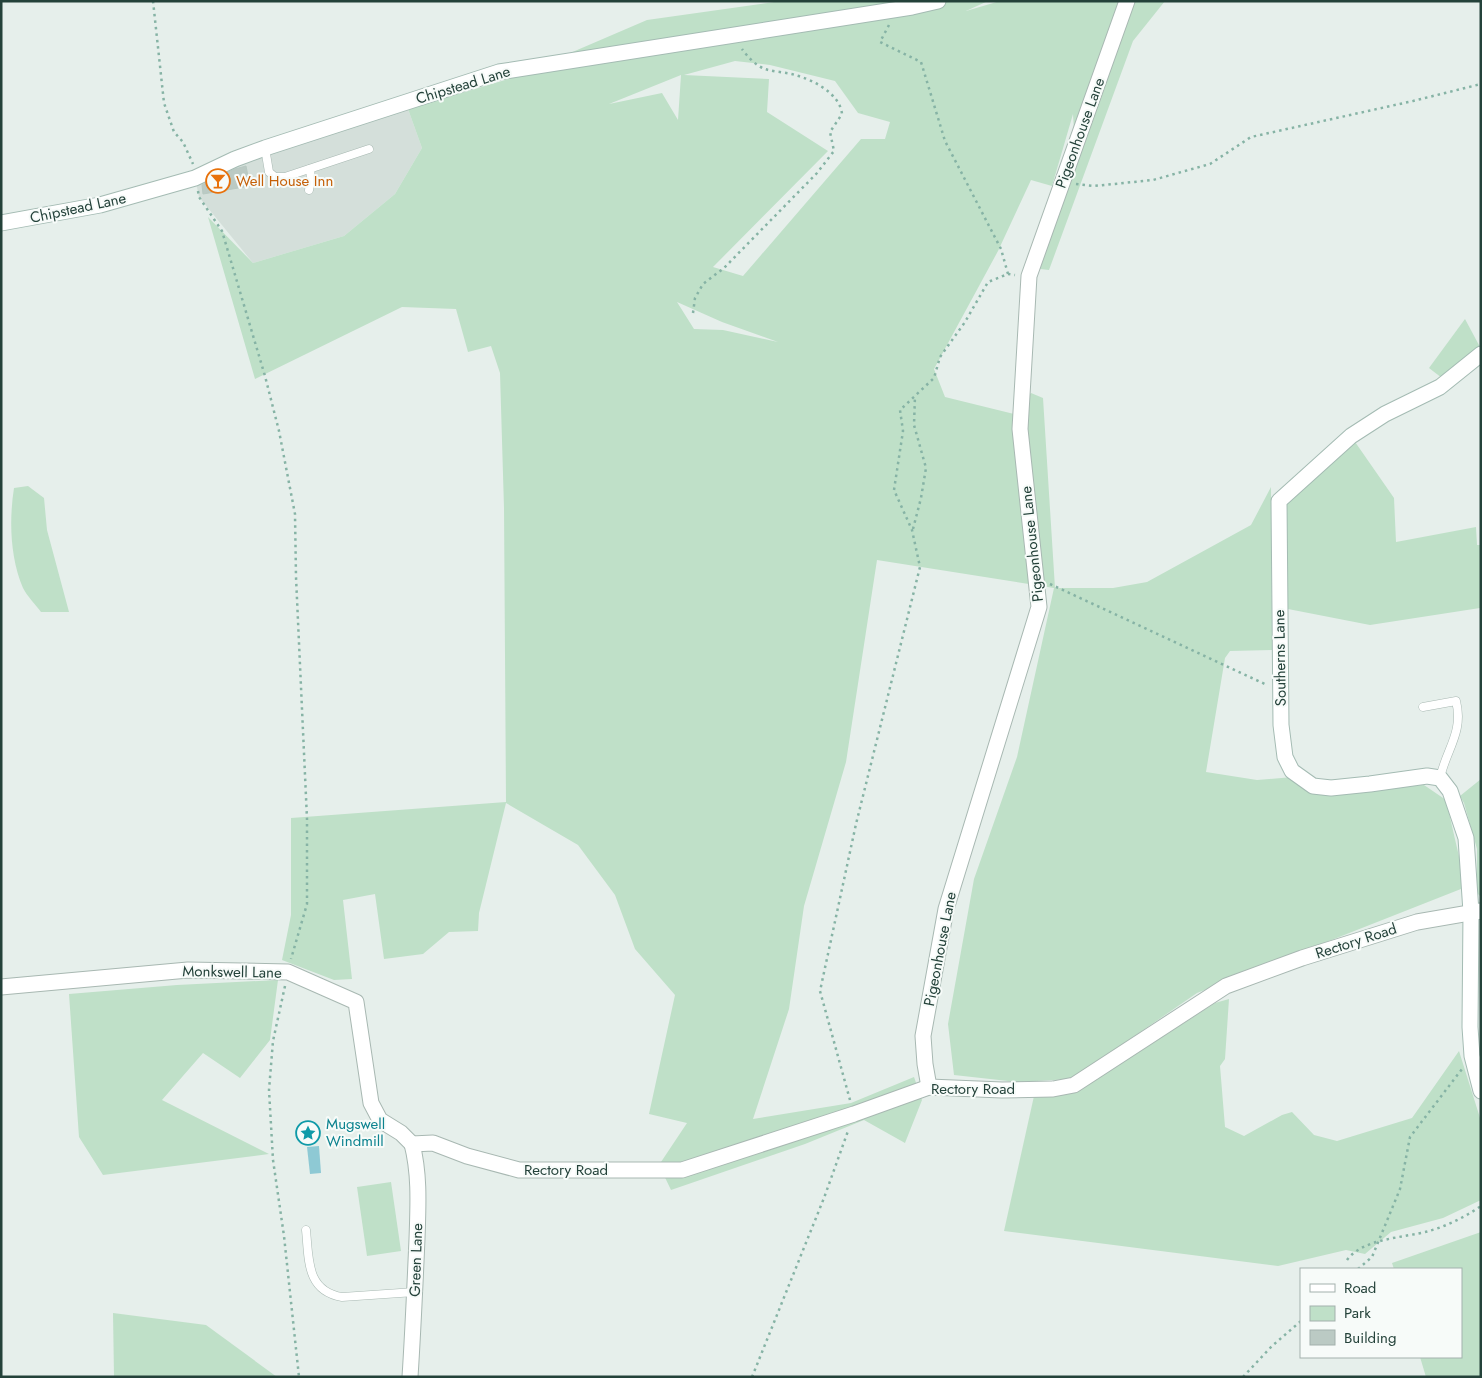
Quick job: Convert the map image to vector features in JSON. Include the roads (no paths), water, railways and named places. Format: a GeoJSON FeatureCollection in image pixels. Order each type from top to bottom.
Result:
{"type":"FeatureCollection","features":[{"type":"Feature","properties":{"kind":"street","name":"Chipstead Lane"},"geometry":{"type":"LineString","coordinates":[[1,223],[100,205],[196,178],[235,159],[265,148],[500,72],[732,36],[938,1]]}},
{"type":"Feature","properties":{"kind":"street","name":"Pigeonhouse Lane"},"geometry":{"type":"LineString","coordinates":[[930,1087],[925,1064],[923,1036],[946,908],[1040,606],[1020,429],[1029,276],[1127,1]]}},
{"type":"Feature","properties":{"kind":"street","name":"Southerns Lane"},"geometry":{"type":"LineString","coordinates":[[1440,778],[1427,776],[1332,788],[1313,786],[1292,771],[1285,757],[1281,725],[1278,594],[1279,501],[1351,436],[1385,414],[1440,386],[1481,354]]}},
{"type":"Feature","properties":{"kind":"street"},"geometry":{"type":"LineString","coordinates":[[1440,778],[1450,791],[1466,838],[1476,912],[1469,966],[1472,1056],[1481,1091]]}},
{"type":"Feature","properties":{"kind":"street","name":"Rectory Road"},"geometry":{"type":"LineString","coordinates":[[412,1144],[433,1143],[466,1156],[519,1170],[682,1170],[930,1087],[1002,1090],[1053,1089],[1074,1085],[1226,986],[1302,958],[1383,932],[1435,918],[1476,912]]}},
{"type":"Feature","properties":{"kind":"street","name":"Monkswell Lane"},"geometry":{"type":"LineString","coordinates":[[1,987],[188,970],[288,972],[356,1002],[371,1103],[380,1120],[401,1133],[412,1144]]}},
{"type":"Feature","properties":{"kind":"street","name":"Green Lane"},"geometry":{"type":"LineString","coordinates":[[410,1377],[418,1190],[416,1158],[412,1144]]}},
{"type":"Feature","properties":{"kind":"lane"},"geometry":{"type":"LineString","coordinates":[[265,148],[269,172],[275,177],[285,177],[368,149]]}},
{"type":"Feature","properties":{"kind":"lane"},"geometry":{"type":"LineString","coordinates":[[309,190],[310,169]]}},
{"type":"Feature","properties":{"kind":"lane"},"geometry":{"type":"LineString","coordinates":[[1423,707],[1456,701],[1459,713],[1456,734],[1440,778]]}},
{"type":"Feature","properties":{"kind":"lane"},"geometry":{"type":"LineString","coordinates":[[306,1230],[310,1267],[316,1282],[331,1295],[351,1296],[415,1292]]}},
{"type":"Feature","properties":{"kind":"water"},"geometry":{"type":"Polygon","coordinates":[[[319,1146],[321,1173],[310,1174],[307,1147],[319,1146]]]}},
{"type":"Feature","properties":{"kind":"place","name":"Well House Inn"},"geometry":{"type":"Point","coordinates":[218,181]}},
{"type":"Feature","properties":{"kind":"place","name":"Mugswell Windmill"},"geometry":{"type":"Point","coordinates":[308,1133]}}]}
